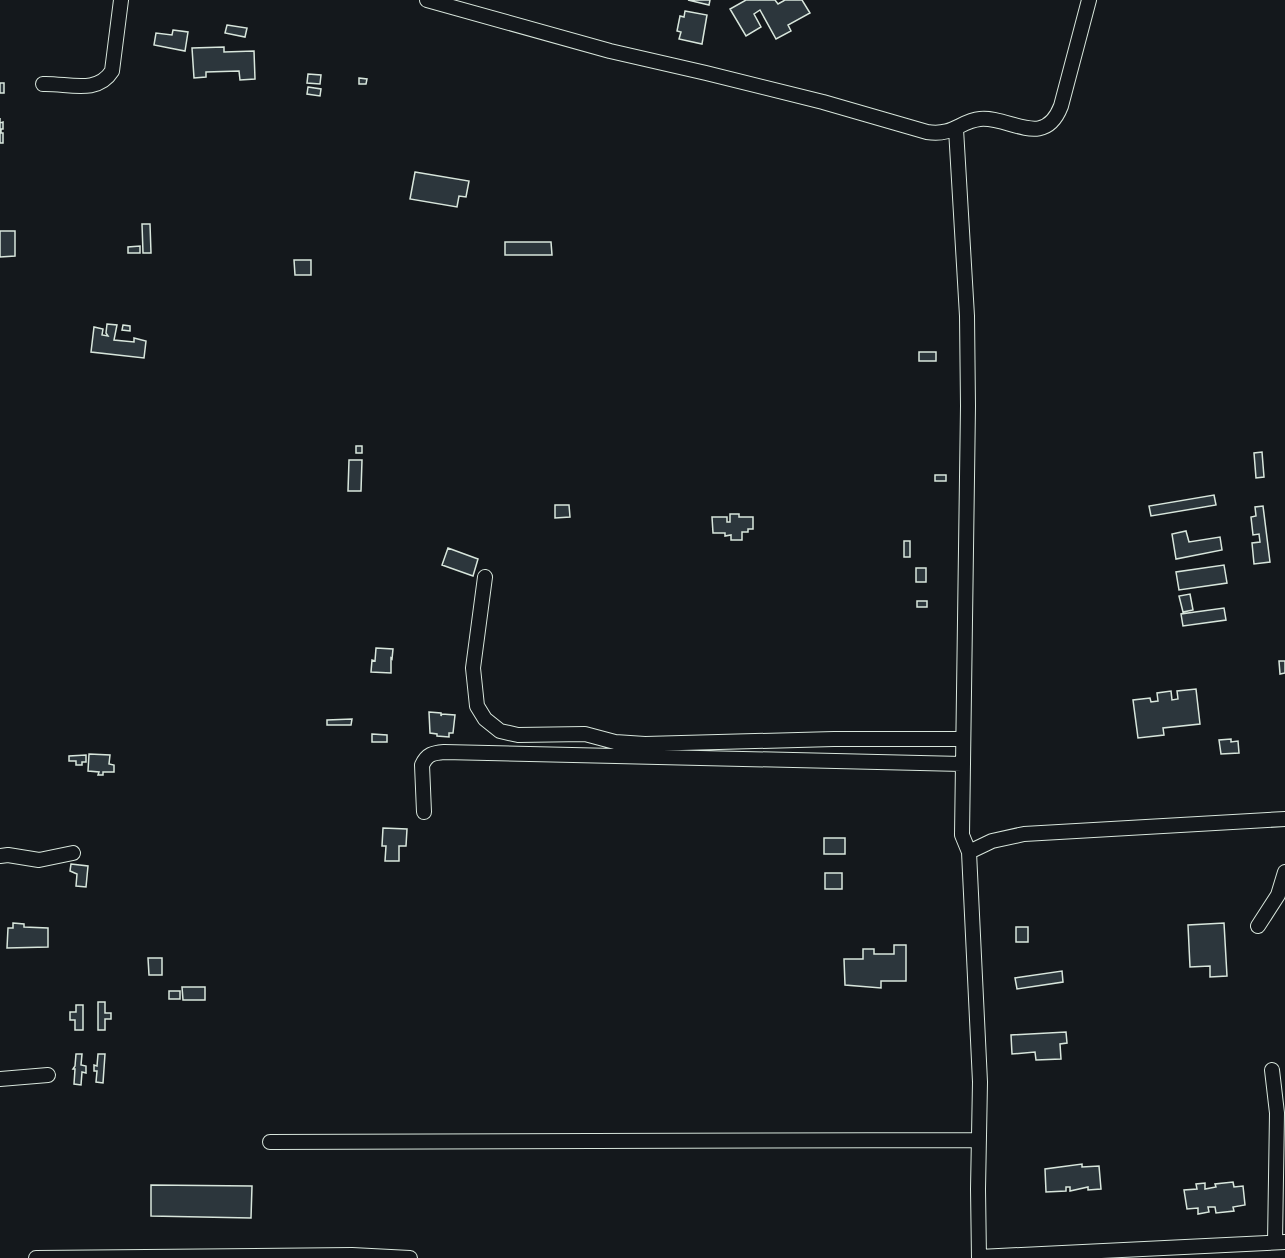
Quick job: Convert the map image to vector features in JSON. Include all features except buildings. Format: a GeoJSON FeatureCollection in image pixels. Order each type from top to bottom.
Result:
{"type":"FeatureCollection","features":[{"type":"Feature","properties":{"kind":"street"},"geometry":{"type":"LineString","coordinates":[[44,84],[94,86],[106,81],[112,71],[121,0]]}},
{"type":"Feature","properties":{"kind":"street"},"geometry":{"type":"LineString","coordinates":[[427,0],[610,51],[823,102],[939,134],[979,119],[1036,129],[1052,122],[1061,106],[1089,0]]}},
{"type":"Feature","properties":{"kind":"street"},"geometry":{"type":"LineString","coordinates":[[957,129],[967,327],[966,652],[962,835],[969,852],[980,1082],[979,1257],[1280,1242],[1277,1113],[1272,1070]]}},
{"type":"Feature","properties":{"kind":"street"},"geometry":{"type":"LineString","coordinates":[[485,577],[473,668],[477,706],[485,719],[500,731],[518,735],[585,734],[615,742],[645,744],[834,739],[963,739]]}},
{"type":"Feature","properties":{"kind":"street"},"geometry":{"type":"LineString","coordinates":[[424,812],[422,765],[424,759],[431,754],[444,752],[962,765]]}},
{"type":"Feature","properties":{"kind":"street"},"geometry":{"type":"LineString","coordinates":[[969,852],[992,841],[1024,834],[1285,819]]}},
{"type":"Feature","properties":{"kind":"street"},"geometry":{"type":"LineString","coordinates":[[0,856],[8,855],[39,860],[73,853]]}},
{"type":"Feature","properties":{"kind":"street"},"geometry":{"type":"LineString","coordinates":[[1258,926],[1278,895],[1285,872]]}},
{"type":"Feature","properties":{"kind":"street"},"geometry":{"type":"LineString","coordinates":[[0,1079],[48,1075]]}},
{"type":"Feature","properties":{"kind":"street"},"geometry":{"type":"LineString","coordinates":[[270,1142],[979,1140]]}},
{"type":"Feature","properties":{"kind":"street"},"geometry":{"type":"LineString","coordinates":[[36,1258],[318,1255],[410,1258]]}}]}
